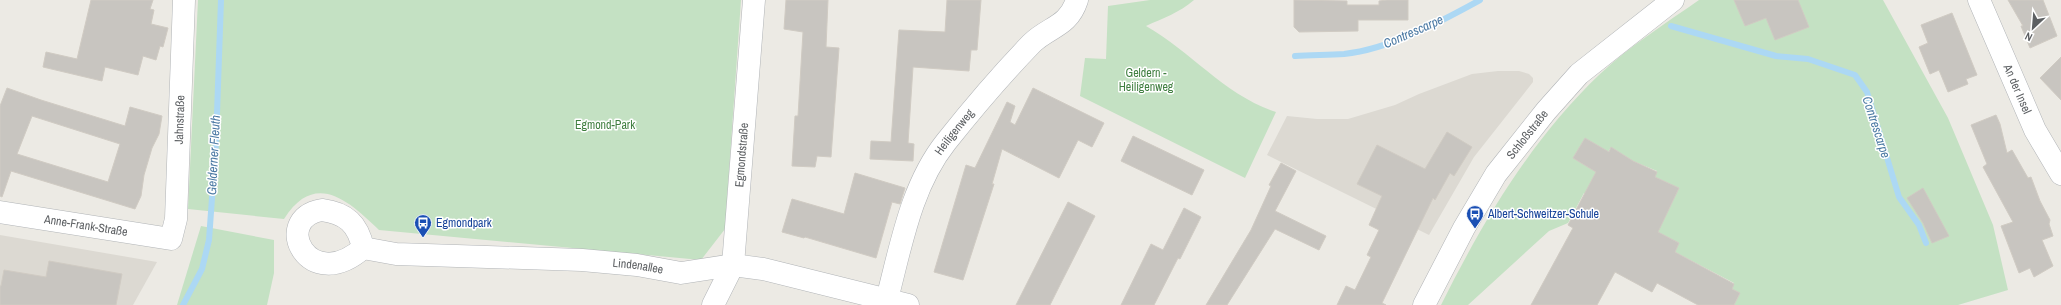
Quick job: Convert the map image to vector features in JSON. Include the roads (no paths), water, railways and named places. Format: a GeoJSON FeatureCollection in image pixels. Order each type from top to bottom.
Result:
{"type":"FeatureCollection","features":[{"type":"Feature","properties":{"kind":"street","name":"Jahnstraße"},"geometry":{"type":"LineString","coordinates":[[171,239],[176,219],[184,0]]}},
{"type":"Feature","properties":{"kind":"street","name":"Egmondstraße"},"geometry":{"type":"LineString","coordinates":[[713,305],[733,266],[754,0]]}},
{"type":"Feature","properties":{"kind":"street","name":"Heiligenweg"},"geometry":{"type":"LineString","coordinates":[[887,299],[910,214],[920,186],[931,164],[946,142],[1017,60],[1035,41],[1069,16],[1077,0]]}},
{"type":"Feature","properties":{"kind":"street","name":"Schloßstraße"},"geometry":{"type":"LineString","coordinates":[[1424,305],[1464,228],[1496,174],[1551,105],[1579,74],[1673,0]]}},
{"type":"Feature","properties":{"kind":"street","name":"An der Insel"},"geometry":{"type":"LineString","coordinates":[[1979,0],[2035,130],[2061,174]]}},
{"type":"Feature","properties":{"kind":"street","name":"Anne-Frank-Straße"},"geometry":{"type":"LineString","coordinates":[[0,212],[171,239]]}},
{"type":"Feature","properties":{"kind":"street","name":"Lindenallee"},"geometry":{"type":"LineString","coordinates":[[363,248],[396,254],[582,260],[637,265],[681,273],[733,266],[763,269],[908,305]]}},
{"type":"Feature","properties":{"kind":"waterway","name":"Gelderner Fleuth"},"geometry":{"type":"LineString","coordinates":[[183,305],[202,269],[209,240],[216,142],[221,0]]}},
{"type":"Feature","properties":{"kind":"waterway","name":"Contrescarpe"},"geometry":{"type":"LineString","coordinates":[[1295,56],[1344,54],[1379,47],[1397,41],[1432,25],[1480,0]]}},
{"type":"Feature","properties":{"kind":"waterway","name":"Contrescarpe"},"geometry":{"type":"LineString","coordinates":[[1671,26],[1776,56],[1808,59],[1855,75],[1867,92],[1899,197],[1919,225],[1926,243]]}},
{"type":"Feature","properties":{"kind":"place","name":"Albert-Schweitzer-Schule"},"geometry":{"type":"Point","coordinates":[1475,229]}},
{"type":"Feature","properties":{"kind":"place","name":"Egmondpark"},"geometry":{"type":"Point","coordinates":[423,238]}},
{"type":"Feature","properties":{"kind":"park label","name":"Geldern - Heiligenweg"},"geometry":{"type":"Point","coordinates":[1146,80]}},
{"type":"Feature","properties":{"kind":"park label","name":"Egmond-Park"},"geometry":{"type":"Point","coordinates":[605,125]}}]}
